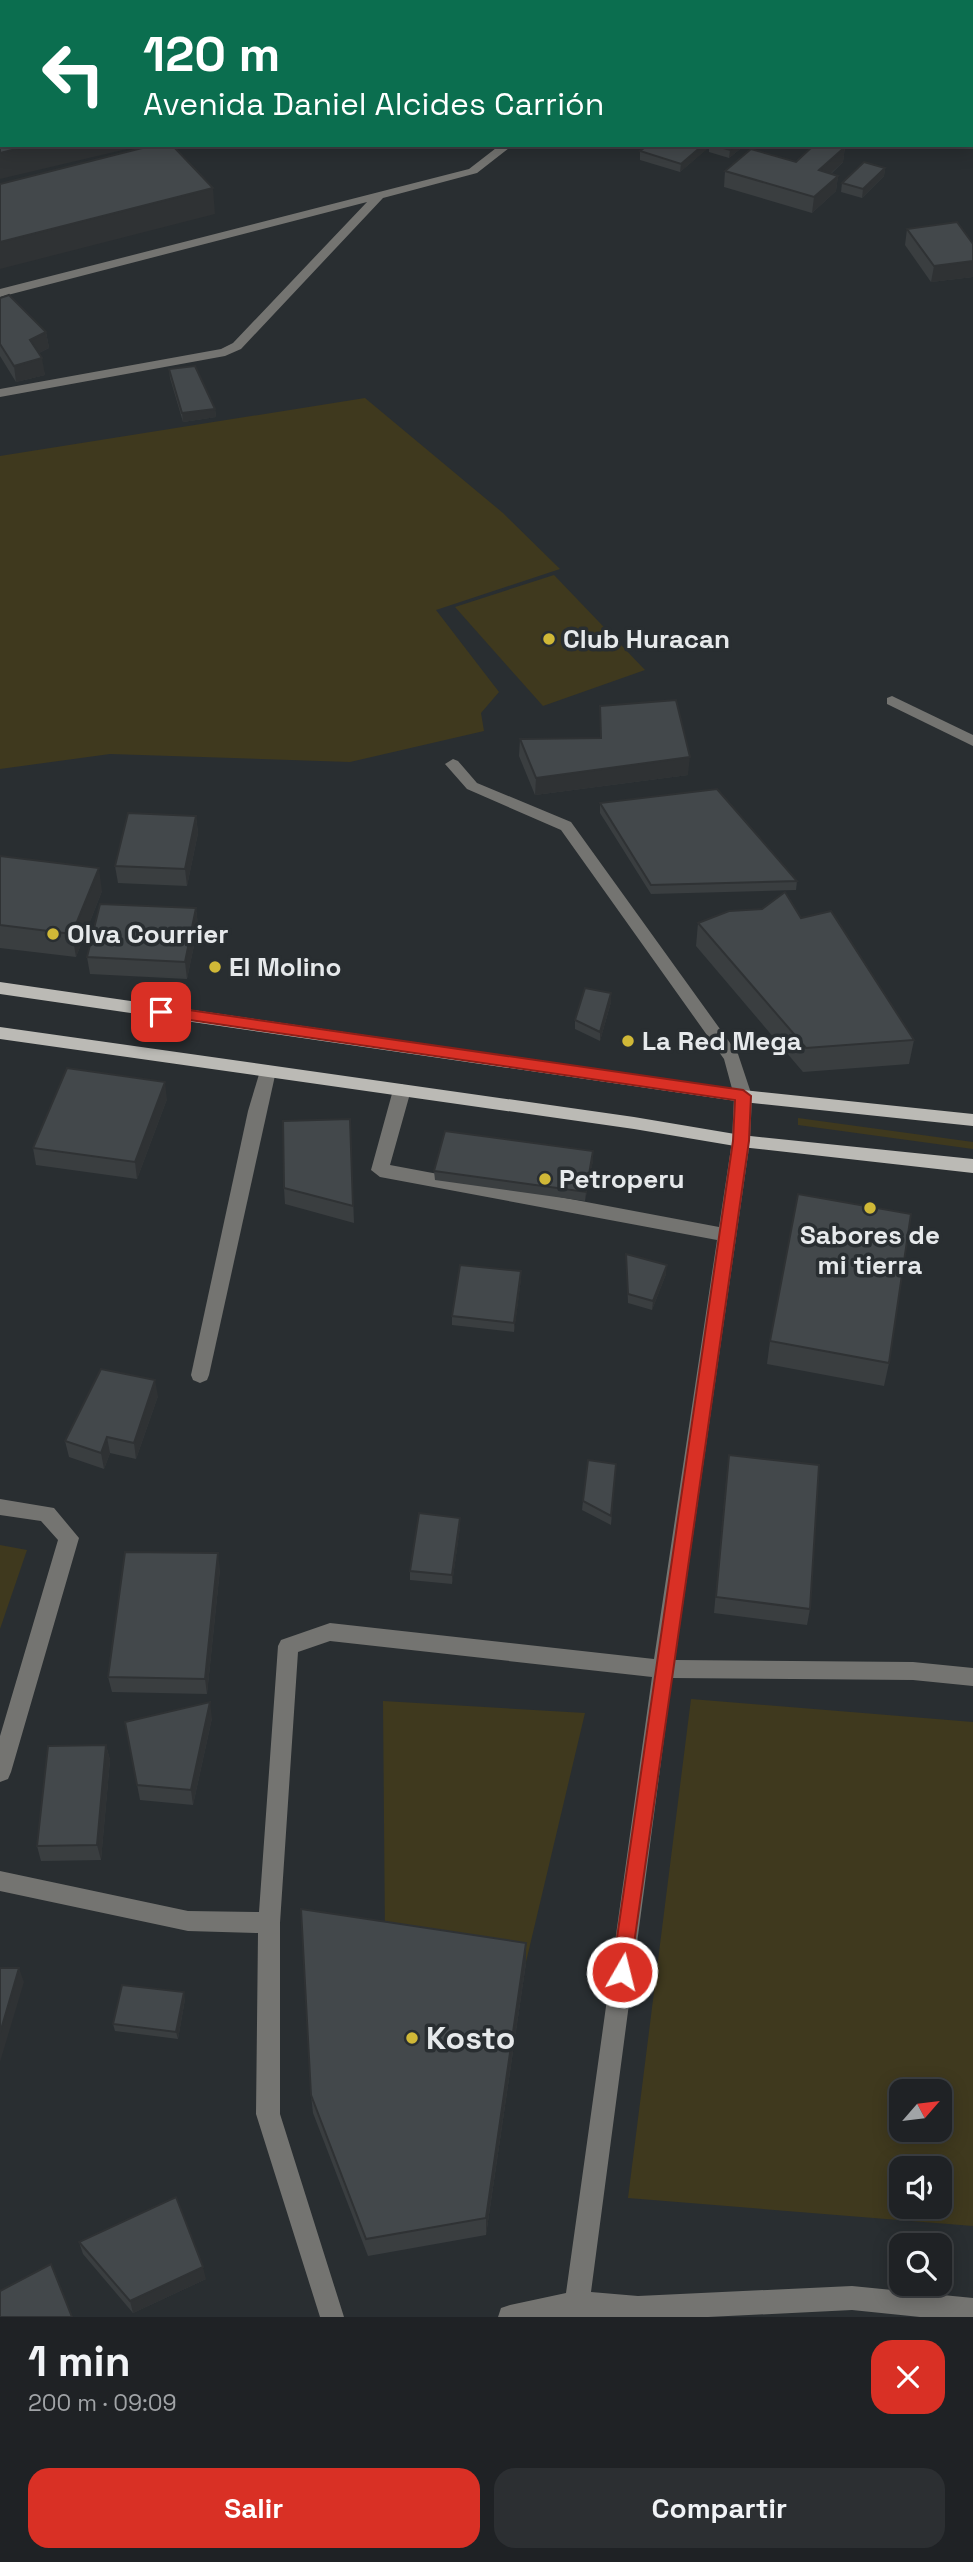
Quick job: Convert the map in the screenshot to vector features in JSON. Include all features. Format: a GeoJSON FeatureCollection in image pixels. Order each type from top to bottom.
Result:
{"type":"FeatureCollection","features":[{"type":"Feature","properties":{"kind":"main road"},"geometry":{"type":"LineString","coordinates":[[0,988],[743,1096],[973,1120]]}},
{"type":"Feature","properties":{"kind":"main road"},"geometry":{"type":"LineString","coordinates":[[0,1034],[741,1141],[973,1166]]}},
{"type":"Feature","properties":{"kind":"street"},"geometry":{"type":"LineString","coordinates":[[0,293],[473,172],[505,147]]}},
{"type":"Feature","properties":{"kind":"street"},"geometry":{"type":"LineString","coordinates":[[0,393],[225,352],[236,346],[378,197]]}},
{"type":"Feature","properties":{"kind":"street"},"geometry":{"type":"LineString","coordinates":[[892,701],[973,741]]}},
{"type":"Feature","properties":{"kind":"street"},"geometry":{"type":"LineString","coordinates":[[453,764],[472,786],[566,826],[732,1058],[743,1096],[741,1141],[663,1669],[577,2303]]}},
{"type":"Feature","properties":{"kind":"street"},"geometry":{"type":"LineString","coordinates":[[200,1376],[268,1071]]}},
{"type":"Feature","properties":{"kind":"street"},"geometry":{"type":"LineString","coordinates":[[402,1090],[380,1170],[726,1235]]}},
{"type":"Feature","properties":{"kind":"street"},"geometry":{"type":"LineString","coordinates":[[0,1507],[47,1514],[69,1538],[0,1772]]}},
{"type":"Feature","properties":{"kind":"street"},"geometry":{"type":"LineString","coordinates":[[332,2317],[268,2114],[269,1923],[288,1646],[330,1632],[663,1669],[913,1671],[973,1677]]}},
{"type":"Feature","properties":{"kind":"street"},"geometry":{"type":"LineString","coordinates":[[0,1881],[188,1921],[269,1923]]}},
{"type":"Feature","properties":{"kind":"street"},"geometry":{"type":"LineString","coordinates":[[510,2317],[577,2303],[638,2308],[852,2298],[973,2310]]}},
{"type":"Feature","properties":{"kind":"shaded area"},"geometry":{"type":"Polygon","coordinates":[[[365,398],[503,513],[560,569],[436,610],[499,692],[481,713],[484,731],[350,762],[110,754],[0,769],[0,456],[365,398]]]}},
{"type":"Feature","properties":{"kind":"shaded area","name":"Club Huracan"},"geometry":{"type":"Polygon","coordinates":[[[554,575],[645,670],[543,706],[455,607],[554,575]]]}},
{"type":"Feature","properties":{"kind":"shaded area"},"geometry":{"type":"Polygon","coordinates":[[[798,1118],[973,1142],[973,1149],[798,1125],[798,1118]]]}},
{"type":"Feature","properties":{"kind":"shaded area"},"geometry":{"type":"Polygon","coordinates":[[[0,1545],[27,1550],[0,1629],[0,1545]]]}},
{"type":"Feature","properties":{"kind":"shaded area"},"geometry":{"type":"Polygon","coordinates":[[[691,1699],[973,1722],[973,2226],[628,2198],[691,1699]]]}},
{"type":"Feature","properties":{"kind":"shaded area"},"geometry":{"type":"Polygon","coordinates":[[[383,1701],[585,1713],[526,1962],[385,1938],[383,1701]]]}},
{"type":"Feature","properties":{"kind":"building"},"geometry":{"type":"Polygon","coordinates":[[[0,147],[24,147],[0,153],[0,147]]]}},
{"type":"Feature","properties":{"kind":"building"},"geometry":{"type":"Polygon","coordinates":[[[146,147],[174,147],[213,188],[0,242],[0,184],[146,147]]]}},
{"type":"Feature","properties":{"kind":"building"},"geometry":{"type":"Polygon","coordinates":[[[645,147],[701,147],[681,164],[640,151],[645,147]]]}},
{"type":"Feature","properties":{"kind":"building"},"geometry":{"type":"Polygon","coordinates":[[[812,147],[845,147],[819,170],[838,176],[814,197],[725,171],[751,149],[796,162],[812,147]]]}},
{"type":"Feature","properties":{"kind":"building"},"geometry":{"type":"Polygon","coordinates":[[[864,162],[885,168],[863,189],[842,183],[864,162]]]}},
{"type":"Feature","properties":{"kind":"building"},"geometry":{"type":"Polygon","coordinates":[[[957,222],[973,244],[973,261],[934,266],[907,229],[957,222]]]}},
{"type":"Feature","properties":{"kind":"building"},"geometry":{"type":"Polygon","coordinates":[[[9,295],[46,332],[30,340],[42,358],[14,366],[0,344],[0,298],[9,295]]]}},
{"type":"Feature","properties":{"kind":"building"},"geometry":{"type":"Polygon","coordinates":[[[195,366],[215,409],[182,413],[169,369],[195,366]]]}},
{"type":"Feature","properties":{"kind":"building"},"geometry":{"type":"Polygon","coordinates":[[[676,700],[690,757],[536,778],[520,739],[601,738],[600,706],[676,700]]]}},
{"type":"Feature","properties":{"kind":"building"},"geometry":{"type":"Polygon","coordinates":[[[717,789],[797,881],[651,885],[600,803],[717,789]]]}},
{"type":"Feature","properties":{"kind":"building"},"geometry":{"type":"Polygon","coordinates":[[[128,813],[196,816],[185,869],[115,866],[128,813]]]}},
{"type":"Feature","properties":{"kind":"building"},"geometry":{"type":"Polygon","coordinates":[[[0,856],[99,868],[72,934],[0,925],[0,856]]]}},
{"type":"Feature","properties":{"kind":"building"},"geometry":{"type":"Polygon","coordinates":[[[785,892],[801,918],[831,911],[914,1040],[806,1048],[698,923],[729,911],[762,909],[785,892]]]}},
{"type":"Feature","properties":{"kind":"building"},"geometry":{"type":"Polygon","coordinates":[[[100,904],[196,908],[185,962],[87,957],[100,904]]]}},
{"type":"Feature","properties":{"kind":"building"},"geometry":{"type":"Polygon","coordinates":[[[585,988],[611,993],[600,1032],[575,1020],[585,988]]]}},
{"type":"Feature","properties":{"kind":"building"},"geometry":{"type":"Polygon","coordinates":[[[67,1068],[165,1082],[135,1162],[33,1148],[67,1068]]]}},
{"type":"Feature","properties":{"kind":"building"},"geometry":{"type":"Polygon","coordinates":[[[350,1119],[353,1206],[284,1188],[283,1121],[350,1119]]]}},
{"type":"Feature","properties":{"kind":"building"},"geometry":{"type":"Polygon","coordinates":[[[445,1131],[593,1151],[586,1192],[434,1171],[445,1131]]]}},
{"type":"Feature","properties":{"kind":"building"},"geometry":{"type":"Polygon","coordinates":[[[798,1194],[911,1214],[889,1363],[770,1341],[798,1194]]]}},
{"type":"Feature","properties":{"kind":"building"},"geometry":{"type":"Polygon","coordinates":[[[626,1254],[667,1265],[653,1301],[628,1294],[626,1254]]]}},
{"type":"Feature","properties":{"kind":"building"},"geometry":{"type":"Polygon","coordinates":[[[460,1265],[521,1271],[514,1323],[452,1316],[460,1265]]]}},
{"type":"Feature","properties":{"kind":"building"},"geometry":{"type":"Polygon","coordinates":[[[101,1369],[155,1380],[134,1443],[107,1437],[101,1453],[65,1441],[101,1369]]]}},
{"type":"Feature","properties":{"kind":"building"},"geometry":{"type":"Polygon","coordinates":[[[729,1455],[819,1465],[810,1609],[716,1597],[729,1455]]]}},
{"type":"Feature","properties":{"kind":"building"},"geometry":{"type":"Polygon","coordinates":[[[588,1460],[616,1464],[611,1516],[583,1501],[588,1460]]]}},
{"type":"Feature","properties":{"kind":"building"},"geometry":{"type":"Polygon","coordinates":[[[419,1513],[460,1518],[452,1575],[410,1571],[419,1513]]]}},
{"type":"Feature","properties":{"kind":"building"},"geometry":{"type":"Polygon","coordinates":[[[125,1552],[218,1553],[205,1679],[108,1677],[125,1552]]]}},
{"type":"Feature","properties":{"kind":"building"},"geometry":{"type":"Polygon","coordinates":[[[210,1702],[191,1790],[137,1785],[125,1722],[210,1702]]]}},
{"type":"Feature","properties":{"kind":"building"},"geometry":{"type":"Polygon","coordinates":[[[106,1745],[97,1845],[37,1846],[48,1746],[106,1745]]]}},
{"type":"Feature","properties":{"kind":"building","name":"Kosto"},"geometry":{"type":"Polygon","coordinates":[[[301,1909],[526,1943],[486,2218],[366,2239],[311,2095],[301,1909]]]}},
{"type":"Feature","properties":{"kind":"building"},"geometry":{"type":"Polygon","coordinates":[[[0,1968],[19,1968],[0,2033],[0,1968]]]}},
{"type":"Feature","properties":{"kind":"building"},"geometry":{"type":"Polygon","coordinates":[[[122,1985],[184,1992],[176,2032],[113,2024],[122,1985]]]}},
{"type":"Feature","properties":{"kind":"building"},"geometry":{"type":"Polygon","coordinates":[[[176,2197],[203,2267],[130,2301],[79,2242],[176,2197]]]}},
{"type":"Feature","properties":{"kind":"building"},"geometry":{"type":"Polygon","coordinates":[[[51,2264],[72,2317],[0,2317],[0,2291],[51,2264]]]}},
{"type":"Feature","properties":{"kind":"place","name":"Club Huracan"},"geometry":{"type":"Point","coordinates":[549,639]}},
{"type":"Feature","properties":{"kind":"place","name":"Olva Courrier"},"geometry":{"type":"Point","coordinates":[53,934]}},
{"type":"Feature","properties":{"kind":"place","name":"El Molino"},"geometry":{"type":"Point","coordinates":[215,967]}},
{"type":"Feature","properties":{"kind":"place","name":"La Red Mega"},"geometry":{"type":"Point","coordinates":[628,1041]}},
{"type":"Feature","properties":{"kind":"place","name":"Petroperu"},"geometry":{"type":"Point","coordinates":[545,1179]}},
{"type":"Feature","properties":{"kind":"place","name":"Sabores de mi tierra"},"geometry":{"type":"Point","coordinates":[870,1208]}},
{"type":"Feature","properties":{"kind":"place","name":"Kosto"},"geometry":{"type":"Point","coordinates":[412,2038]}},
{"type":"Feature","properties":{"kind":"route"},"geometry":{"type":"LineString","coordinates":[[161,1012],[743,1096],[741,1141],[663,1669],[622,1972]]}}]}
